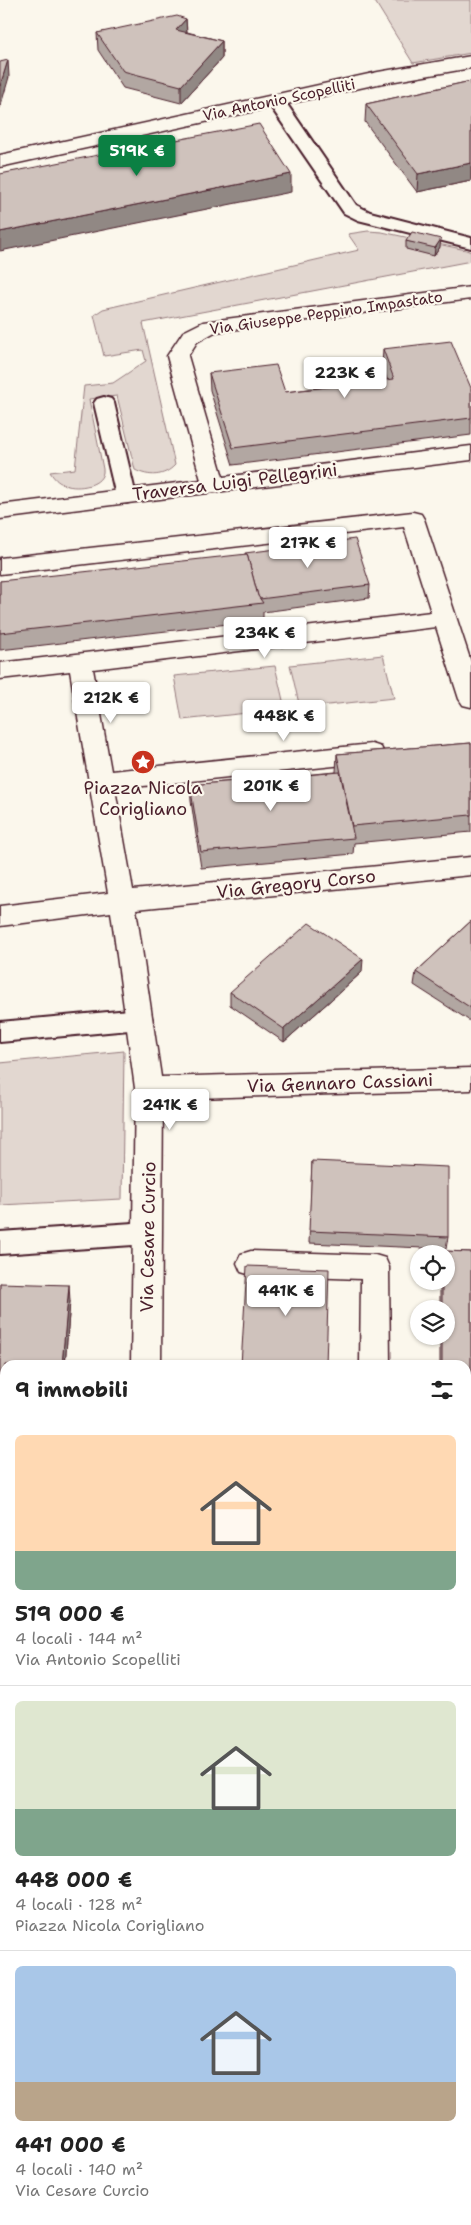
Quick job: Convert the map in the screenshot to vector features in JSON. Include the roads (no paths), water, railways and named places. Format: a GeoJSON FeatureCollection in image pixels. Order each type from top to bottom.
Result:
{"type":"FeatureCollection","features":[{"type":"Feature","properties":{"kind":"street","name":"Via Antonio Scopelliti"},"geometry":{"type":"LineString","coordinates":[[0,161],[378,78],[471,62]]}},
{"type":"Feature","properties":{"kind":"street","name":"Via Giuseppe Peppino Impastato"},"geometry":{"type":"LineString","coordinates":[[214,485],[177,356],[190,336],[210,326],[471,293]]}},
{"type":"Feature","properties":{"kind":"street","name":"Traversa Luigi Pellegrini"},"geometry":{"type":"LineString","coordinates":[[0,512],[471,453]]}},
{"type":"Feature","properties":{"kind":"street"},"geometry":{"type":"LineString","coordinates":[[0,566],[413,519],[445,618],[462,641],[471,699]]}},
{"type":"Feature","properties":{"kind":"street"},"geometry":{"type":"LineString","coordinates":[[0,671],[445,618]]}},
{"type":"Feature","properties":{"kind":"street"},"geometry":{"type":"LineString","coordinates":[[0,916],[122,901],[80,662]]}},
{"type":"Feature","properties":{"kind":"street"},"geometry":{"type":"LineString","coordinates":[[101,780],[393,751]]}},
{"type":"Feature","properties":{"kind":"street","name":"Via Gregory Corso"},"geometry":{"type":"LineString","coordinates":[[122,901],[471,866]]}},
{"type":"Feature","properties":{"kind":"street","name":"Via Cesare Curcio"},"geometry":{"type":"LineString","coordinates":[[122,901],[149,1088],[146,1360]]}},
{"type":"Feature","properties":{"kind":"street","name":"Via Gennaro Cassiani"},"geometry":{"type":"LineString","coordinates":[[149,1088],[471,1079]]}},
{"type":"Feature","properties":{"kind":"street"},"geometry":{"type":"LineString","coordinates":[[251,1263],[375,1267],[375,1360]]}},
{"type":"Feature","properties":{"kind":"lane"},"geometry":{"type":"LineString","coordinates":[[276,100],[350,209],[364,216],[471,243]]}},
{"type":"Feature","properties":{"kind":"lane"},"geometry":{"type":"LineString","coordinates":[[104,403],[126,496]]}},
{"type":"Feature","properties":{"kind":"lane"},"geometry":{"type":"LineString","coordinates":[[0,1032],[140,1019]]}},
{"type":"Feature","properties":{"kind":"lane"},"geometry":{"type":"LineString","coordinates":[[0,1243],[148,1233]]}},
{"type":"Feature","properties":{"kind":"place","name":"Piazza Nicola Corigliano"},"geometry":{"type":"Point","coordinates":[143,762]}}]}
